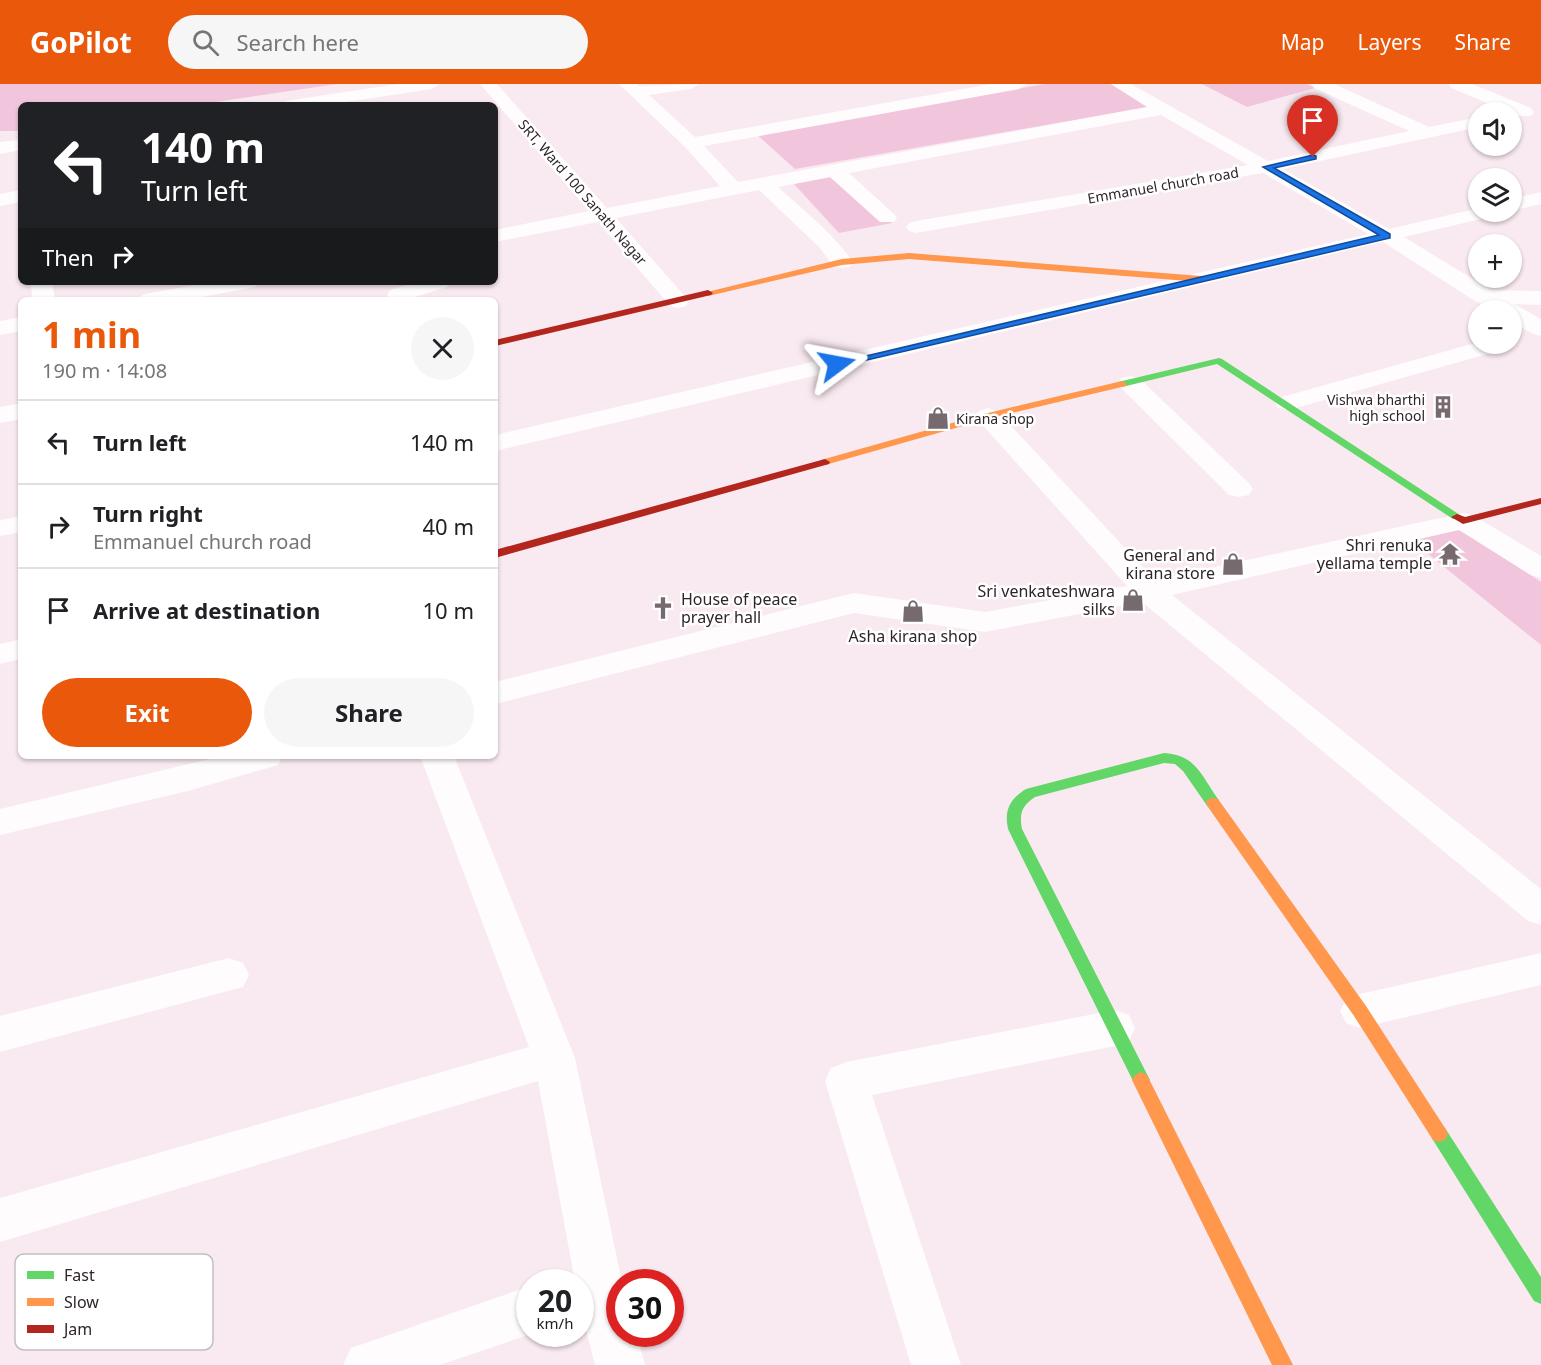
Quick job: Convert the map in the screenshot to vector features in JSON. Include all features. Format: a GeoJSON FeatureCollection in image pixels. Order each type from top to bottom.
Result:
{"type":"FeatureCollection","features":[{"type":"Feature","properties":{"kind":"street"},"geometry":{"type":"LineString","coordinates":[[312,102],[432,84]]}},
{"type":"Feature","properties":{"kind":"street","name":"SRT, Ward 100 Sanath Nagar"},"geometry":{"type":"LineString","coordinates":[[488,84],[678,301]]}},
{"type":"Feature","properties":{"kind":"street"},"geometry":{"type":"LineString","coordinates":[[631,88],[691,84]]}},
{"type":"Feature","properties":{"kind":"street"},"geometry":{"type":"LineString","coordinates":[[691,143],[1019,84]]}},
{"type":"Feature","properties":{"kind":"street"},"geometry":{"type":"LineString","coordinates":[[1119,84],[1387,236],[1489,300]]}},
{"type":"Feature","properties":{"kind":"street"},"geometry":{"type":"LineString","coordinates":[[1320,84],[1427,133]]}},
{"type":"Feature","properties":{"kind":"street"},"geometry":{"type":"LineString","coordinates":[[1457,84],[1526,112]]}},
{"type":"Feature","properties":{"kind":"street"},"geometry":{"type":"LineString","coordinates":[[631,88],[691,143],[734,189]]}},
{"type":"Feature","properties":{"kind":"street"},"geometry":{"type":"LineString","coordinates":[[498,235],[1164,109]]}},
{"type":"Feature","properties":{"kind":"street","name":"Emmanuel church road"},"geometry":{"type":"LineString","coordinates":[[916,227],[1267,167],[1468,124]]}},
{"type":"Feature","properties":{"kind":"street"},"geometry":{"type":"LineString","coordinates":[[0,148],[18,145]]}},
{"type":"Feature","properties":{"kind":"street"},"geometry":{"type":"LineString","coordinates":[[835,171],[887,218]]}},
{"type":"Feature","properties":{"kind":"street"},"geometry":{"type":"LineString","coordinates":[[764,184],[827,244],[842,262]]}},
{"type":"Feature","properties":{"kind":"street"},"geometry":{"type":"LineString","coordinates":[[0,200],[18,197]]}},
{"type":"Feature","properties":{"kind":"street"},"geometry":{"type":"LineString","coordinates":[[1522,203],[1541,198]]}},
{"type":"Feature","properties":{"kind":"street"},"geometry":{"type":"LineString","coordinates":[[498,442],[1468,217]]}},
{"type":"Feature","properties":{"kind":"street"},"geometry":{"type":"LineString","coordinates":[[498,342],[842,262],[909,256],[1201,279]]}},
{"type":"Feature","properties":{"kind":"street"},"geometry":{"type":"LineString","coordinates":[[163,297],[216,285]]}},
{"type":"Feature","properties":{"kind":"street"},"geometry":{"type":"LineString","coordinates":[[399,297],[398,295],[430,285]]}},
{"type":"Feature","properties":{"kind":"street"},"geometry":{"type":"LineString","coordinates":[[1482,296],[1541,297]]}},
{"type":"Feature","properties":{"kind":"street"},"geometry":{"type":"LineString","coordinates":[[1522,318],[1541,330]]}},
{"type":"Feature","properties":{"kind":"street"},"geometry":{"type":"LineString","coordinates":[[0,328],[18,325]]}},
{"type":"Feature","properties":{"kind":"street"},"geometry":{"type":"LineString","coordinates":[[1522,336],[1541,330]]}},
{"type":"Feature","properties":{"kind":"street"},"geometry":{"type":"LineString","coordinates":[[1287,403],[1468,352]]}},
{"type":"Feature","properties":{"kind":"street"},"geometry":{"type":"LineString","coordinates":[[498,553],[988,416],[1218,361],[1287,403],[1401,483],[1541,569]]}},
{"type":"Feature","properties":{"kind":"street"},"geometry":{"type":"LineString","coordinates":[[1130,383],[1239,489]]}},
{"type":"Feature","properties":{"kind":"street"},"geometry":{"type":"LineString","coordinates":[[0,415],[18,412]]}},
{"type":"Feature","properties":{"kind":"street"},"geometry":{"type":"LineString","coordinates":[[988,416],[1148,591],[1541,910]]}},
{"type":"Feature","properties":{"kind":"street"},"geometry":{"type":"LineString","coordinates":[[498,692],[854,603],[985,622],[1148,591],[1462,521],[1541,501]]}},
{"type":"Feature","properties":{"kind":"street"},"geometry":{"type":"LineString","coordinates":[[0,528],[18,525]]}},
{"type":"Feature","properties":{"kind":"street"},"geometry":{"type":"LineString","coordinates":[[0,654],[18,650]]}},
{"type":"Feature","properties":{"kind":"street"},"geometry":{"type":"LineString","coordinates":[[1283,1365],[1015,829],[1010,814],[1015,802],[1031,794],[1164,758],[1178,759],[1188,767],[1360,1011],[1541,1294]]}},
{"type":"Feature","properties":{"kind":"street"},"geometry":{"type":"LineString","coordinates":[[0,822],[188,778],[255,759]]}},
{"type":"Feature","properties":{"kind":"street"},"geometry":{"type":"LineString","coordinates":[[438,759],[554,1058],[587,1269]]}},
{"type":"Feature","properties":{"kind":"street"},"geometry":{"type":"LineString","coordinates":[[1360,1011],[1541,969]]}},
{"type":"Feature","properties":{"kind":"street"},"geometry":{"type":"LineString","coordinates":[[0,1034],[229,975]]}},
{"type":"Feature","properties":{"kind":"street"},"geometry":{"type":"LineString","coordinates":[[936,1365],[846,1081],[1115,1029]]}},
{"type":"Feature","properties":{"kind":"street"},"geometry":{"type":"LineString","coordinates":[[0,1220],[554,1058]]}},
{"type":"Feature","properties":{"kind":"street"},"geometry":{"type":"LineString","coordinates":[[594,1300],[620,1365]]}},
{"type":"Feature","properties":{"kind":"street"},"geometry":{"type":"LineString","coordinates":[[368,1365],[516,1315]]}},
{"type":"Feature","properties":{"kind":"shaded area"},"geometry":{"type":"Polygon","coordinates":[[[0,84],[337,84],[215,102],[18,102],[18,131],[0,131],[0,84]]]}},
{"type":"Feature","properties":{"kind":"shaded area"},"geometry":{"type":"Polygon","coordinates":[[[1045,84],[1111,84],[1148,107],[795,169],[755,133],[1045,84]]]}},
{"type":"Feature","properties":{"kind":"shaded area"},"geometry":{"type":"Polygon","coordinates":[[[1202,84],[1307,84],[1315,88],[1247,107],[1202,84]]]}},
{"type":"Feature","properties":{"kind":"shaded area"},"geometry":{"type":"Polygon","coordinates":[[[836,176],[892,223],[839,233],[794,184],[836,176]]]}},
{"type":"Feature","properties":{"kind":"shaded area"},"geometry":{"type":"Polygon","coordinates":[[[1457,527],[1541,582],[1541,645],[1411,540],[1457,527]]]}},
{"type":"Feature","properties":{"kind":"traffic: fast"},"geometry":{"type":"LineString","coordinates":[[1122,384],[1219,361],[1457,517]]}},
{"type":"Feature","properties":{"kind":"traffic: fast"},"geometry":{"type":"LineString","coordinates":[[1141,1080],[1015,829],[1013,812],[1017,804],[1031,793],[1164,758],[1178,759],[1188,767],[1213,803]]}},
{"type":"Feature","properties":{"kind":"traffic: fast"},"geometry":{"type":"LineString","coordinates":[[1439,1134],[1541,1294]]}},
{"type":"Feature","properties":{"kind":"traffic: slow"},"geometry":{"type":"LineString","coordinates":[[708,293],[842,262],[909,256],[1201,279]]}},
{"type":"Feature","properties":{"kind":"traffic: slow"},"geometry":{"type":"LineString","coordinates":[[825,462],[988,416],[1122,384]]}},
{"type":"Feature","properties":{"kind":"traffic: slow"},"geometry":{"type":"LineString","coordinates":[[1213,803],[1360,1011],[1439,1134]]}},
{"type":"Feature","properties":{"kind":"traffic: slow"},"geometry":{"type":"LineString","coordinates":[[1141,1080],[1283,1365]]}},
{"type":"Feature","properties":{"kind":"traffic: jam"},"geometry":{"type":"LineString","coordinates":[[498,342],[708,293]]}},
{"type":"Feature","properties":{"kind":"traffic: jam"},"geometry":{"type":"LineString","coordinates":[[498,553],[825,462]]}},
{"type":"Feature","properties":{"kind":"traffic: jam"},"geometry":{"type":"LineString","coordinates":[[1457,517],[1463,521],[1541,501]]}},
{"type":"Feature","properties":{"kind":"place","name":"Vishwa bharthi high school"},"geometry":{"type":"Point","coordinates":[1443,407]}},
{"type":"Feature","properties":{"kind":"place","name":"Kirana shop"},"geometry":{"type":"Point","coordinates":[938,418]}},
{"type":"Feature","properties":{"kind":"place","name":"Shri renuka yellama temple"},"geometry":{"type":"Point","coordinates":[1450,554]}},
{"type":"Feature","properties":{"kind":"place","name":"General and kirana store"},"geometry":{"type":"Point","coordinates":[1233,564]}},
{"type":"Feature","properties":{"kind":"place","name":"Sri venkateshwara silks"},"geometry":{"type":"Point","coordinates":[1133,600]}},
{"type":"Feature","properties":{"kind":"place","name":"House of peace prayer hall"},"geometry":{"type":"Point","coordinates":[663,608]}},
{"type":"Feature","properties":{"kind":"place","name":"Asha kirana shop"},"geometry":{"type":"Point","coordinates":[913,611]}},
{"type":"Feature","properties":{"kind":"route"},"geometry":{"type":"LineString","coordinates":[[837,364],[1387,236],[1267,167],[1313,157]]}}]}
